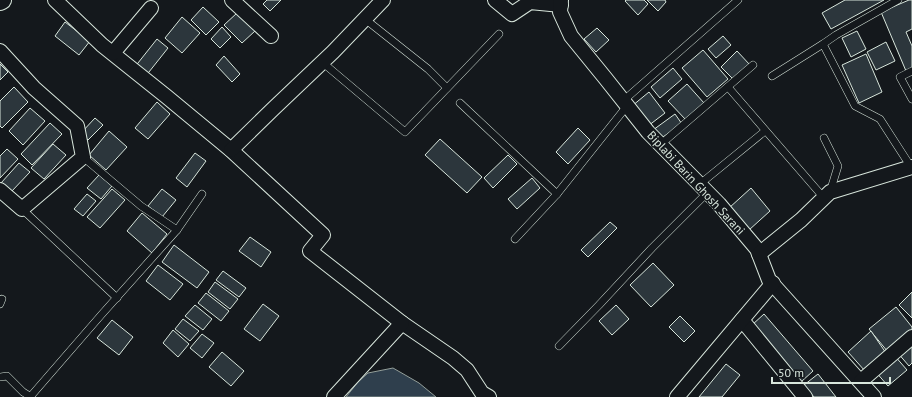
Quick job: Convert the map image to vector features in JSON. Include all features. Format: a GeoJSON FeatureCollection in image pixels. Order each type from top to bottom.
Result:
{"type":"FeatureCollection","features":[{"type":"Feature","properties":{"kind":"street"},"geometry":{"type":"LineString","coordinates":[[55,0],[102,45],[231,150],[323,235],[310,251],[402,323],[453,358],[467,370],[482,393],[489,397]]}},
{"type":"Feature","properties":{"kind":"street"},"geometry":{"type":"LineString","coordinates":[[232,0],[271,36]]}},
{"type":"Feature","properties":{"kind":"street"},"geometry":{"type":"LineString","coordinates":[[231,150],[322,62],[383,0]]}},
{"type":"Feature","properties":{"kind":"street"},"geometry":{"type":"LineString","coordinates":[[495,0],[512,14],[530,2],[561,3]]}},
{"type":"Feature","properties":{"kind":"street","name":"Biplabi Barin Ghosh Sarani"},"geometry":{"type":"LineString","coordinates":[[561,3],[560,12],[571,36],[648,132],[719,204],[752,243],[757,249],[773,284],[874,397]]}},
{"type":"Feature","properties":{"kind":"street"},"geometry":{"type":"LineString","coordinates":[[112,53],[152,8]]}},
{"type":"Feature","properties":{"kind":"street"},"geometry":{"type":"LineString","coordinates":[[0,51],[34,88],[77,126],[83,157],[22,209],[0,190]]}},
{"type":"Feature","properties":{"kind":"street"},"geometry":{"type":"LineString","coordinates":[[759,254],[801,220],[827,195],[911,167]]}},
{"type":"Feature","properties":{"kind":"street"},"geometry":{"type":"LineString","coordinates":[[677,397],[773,284]]}},
{"type":"Feature","properties":{"kind":"street"},"geometry":{"type":"LineString","coordinates":[[742,320],[805,397]]}},
{"type":"Feature","properties":{"kind":"street"},"geometry":{"type":"LineString","coordinates":[[334,397],[402,323]]}},
{"type":"Feature","properties":{"kind":"street"},"geometry":{"type":"LineString","coordinates":[[861,381],[912,337]]}},
{"type":"Feature","properties":{"kind":"lane"},"geometry":{"type":"LineString","coordinates":[[515,239],[557,194],[625,103],[738,0]]}},
{"type":"Feature","properties":{"kind":"lane"},"geometry":{"type":"LineString","coordinates":[[772,76],[836,35],[898,0]]}},
{"type":"Feature","properties":{"kind":"lane"},"geometry":{"type":"LineString","coordinates":[[365,19],[428,69],[447,88]]}},
{"type":"Feature","properties":{"kind":"lane"},"geometry":{"type":"LineString","coordinates":[[322,62],[405,132],[499,34]]}},
{"type":"Feature","properties":{"kind":"lane"},"geometry":{"type":"LineString","coordinates":[[822,44],[855,106],[880,119],[911,167]]}},
{"type":"Feature","properties":{"kind":"lane"},"geometry":{"type":"LineString","coordinates":[[660,144],[753,65]]}},
{"type":"Feature","properties":{"kind":"lane"},"geometry":{"type":"LineString","coordinates":[[912,71],[900,77],[912,99]]}},
{"type":"Feature","properties":{"kind":"lane"},"geometry":{"type":"LineString","coordinates":[[728,87],[766,131],[827,195],[838,166],[824,138]]}},
{"type":"Feature","properties":{"kind":"lane"},"geometry":{"type":"LineString","coordinates":[[460,102],[557,194]]}},
{"type":"Feature","properties":{"kind":"lane"},"geometry":{"type":"LineString","coordinates":[[559,346],[652,248],[704,188],[766,131]]}},
{"type":"Feature","properties":{"kind":"lane"},"geometry":{"type":"LineString","coordinates":[[83,157],[141,206],[177,230]]}},
{"type":"Feature","properties":{"kind":"lane"},"geometry":{"type":"LineString","coordinates":[[0,377],[7,376],[30,397],[177,230],[202,194]]}},
{"type":"Feature","properties":{"kind":"lane"},"geometry":{"type":"LineString","coordinates":[[22,209],[116,298]]}},
{"type":"Feature","properties":{"kind":"water"},"geometry":{"type":"Polygon","coordinates":[[[393,368],[419,383],[436,397],[346,397],[358,382],[368,373],[393,368]]]}},
{"type":"Feature","properties":{"kind":"building"},"geometry":{"type":"Polygon","coordinates":[[[267,0],[281,0],[270,11],[263,4],[267,0]]]}},
{"type":"Feature","properties":{"kind":"building"},"geometry":{"type":"Polygon","coordinates":[[[644,0],[648,4],[638,15],[625,1],[644,0]]]}},
{"type":"Feature","properties":{"kind":"building"},"geometry":{"type":"Polygon","coordinates":[[[647,0],[665,0],[666,2],[658,11],[647,0]]]}},
{"type":"Feature","properties":{"kind":"building"},"geometry":{"type":"Polygon","coordinates":[[[845,0],[884,0],[831,29],[822,13],[845,0]]]}},
{"type":"Feature","properties":{"kind":"building"},"geometry":{"type":"Polygon","coordinates":[[[912,0],[912,29],[906,32],[912,46],[912,68],[906,71],[881,12],[912,0]]]}},
{"type":"Feature","properties":{"kind":"building"},"geometry":{"type":"Polygon","coordinates":[[[203,7],[219,22],[206,35],[191,20],[203,7]]]}},
{"type":"Feature","properties":{"kind":"building"},"geometry":{"type":"Polygon","coordinates":[[[237,13],[255,31],[242,43],[224,25],[237,13]]]}},
{"type":"Feature","properties":{"kind":"building"},"geometry":{"type":"Polygon","coordinates":[[[182,17],[200,33],[182,53],[165,38],[182,17]]]}},
{"type":"Feature","properties":{"kind":"building"},"geometry":{"type":"Polygon","coordinates":[[[65,22],[90,41],[79,55],[55,36],[65,22]]]}},
{"type":"Feature","properties":{"kind":"building"},"geometry":{"type":"Polygon","coordinates":[[[222,27],[231,37],[220,48],[211,39],[222,27]]]}},
{"type":"Feature","properties":{"kind":"building"},"geometry":{"type":"Polygon","coordinates":[[[597,28],[609,40],[596,52],[584,39],[597,28]]]}},
{"type":"Feature","properties":{"kind":"building"},"geometry":{"type":"Polygon","coordinates":[[[857,31],[866,49],[851,57],[842,38],[857,31]]]}},
{"type":"Feature","properties":{"kind":"building"},"geometry":{"type":"Polygon","coordinates":[[[723,36],[731,45],[716,58],[708,49],[723,36]]]}},
{"type":"Feature","properties":{"kind":"building"},"geometry":{"type":"Polygon","coordinates":[[[157,39],[168,48],[145,77],[134,68],[157,39]]]}},
{"type":"Feature","properties":{"kind":"building"},"geometry":{"type":"Polygon","coordinates":[[[886,42],[895,61],[876,70],[867,52],[886,42]]]}},
{"type":"Feature","properties":{"kind":"building"},"geometry":{"type":"Polygon","coordinates":[[[703,50],[728,79],[707,97],[682,68],[703,50]]]}},
{"type":"Feature","properties":{"kind":"building"},"geometry":{"type":"Polygon","coordinates":[[[737,51],[750,65],[734,80],[721,67],[737,51]]]}},
{"type":"Feature","properties":{"kind":"building"},"geometry":{"type":"Polygon","coordinates":[[[866,54],[882,92],[859,103],[842,65],[866,54]]]}},
{"type":"Feature","properties":{"kind":"building"},"geometry":{"type":"Polygon","coordinates":[[[224,56],[240,74],[232,82],[216,65],[224,56]]]}},
{"type":"Feature","properties":{"kind":"building"},"geometry":{"type":"Polygon","coordinates":[[[0,64],[8,72],[0,80],[0,64]]]}},
{"type":"Feature","properties":{"kind":"building"},"geometry":{"type":"Polygon","coordinates":[[[673,68],[682,79],[660,98],[651,87],[673,68]]]}},
{"type":"Feature","properties":{"kind":"building"},"geometry":{"type":"Polygon","coordinates":[[[687,84],[704,103],[686,120],[668,101],[687,84]]]}},
{"type":"Feature","properties":{"kind":"building"},"geometry":{"type":"Polygon","coordinates":[[[14,87],[28,102],[2,128],[0,126],[0,101],[14,87]]]}},
{"type":"Feature","properties":{"kind":"building"},"geometry":{"type":"Polygon","coordinates":[[[649,92],[665,113],[648,126],[632,106],[649,92]]]}},
{"type":"Feature","properties":{"kind":"building"},"geometry":{"type":"Polygon","coordinates":[[[157,102],[170,114],[148,139],[135,128],[157,102]]]}},
{"type":"Feature","properties":{"kind":"building"},"geometry":{"type":"Polygon","coordinates":[[[30,108],[45,121],[23,145],[9,131],[30,108]]]}},
{"type":"Feature","properties":{"kind":"building"},"geometry":{"type":"Polygon","coordinates":[[[675,114],[682,124],[660,139],[653,130],[675,114]]]}},
{"type":"Feature","properties":{"kind":"building"},"geometry":{"type":"Polygon","coordinates":[[[95,118],[103,125],[88,140],[81,133],[95,118]]]}},
{"type":"Feature","properties":{"kind":"building"},"geometry":{"type":"Polygon","coordinates":[[[50,123],[62,134],[32,165],[21,154],[50,123]]]}},
{"type":"Feature","properties":{"kind":"building"},"geometry":{"type":"Polygon","coordinates":[[[578,128],[590,140],[568,164],[556,152],[578,128]]]}},
{"type":"Feature","properties":{"kind":"building"},"geometry":{"type":"Polygon","coordinates":[[[109,131],[127,147],[106,170],[89,155],[109,131]]]}},
{"type":"Feature","properties":{"kind":"building"},"geometry":{"type":"Polygon","coordinates":[[[440,139],[482,177],[467,193],[425,155],[440,139]]]}},
{"type":"Feature","properties":{"kind":"building"},"geometry":{"type":"Polygon","coordinates":[[[53,144],[66,155],[44,179],[31,168],[53,144]]]}},
{"type":"Feature","properties":{"kind":"building"},"geometry":{"type":"Polygon","coordinates":[[[7,149],[18,159],[0,178],[0,156],[7,149]]]}},
{"type":"Feature","properties":{"kind":"building"},"geometry":{"type":"Polygon","coordinates":[[[195,153],[206,161],[187,187],[176,178],[195,153]]]}},
{"type":"Feature","properties":{"kind":"building"},"geometry":{"type":"Polygon","coordinates":[[[508,155],[517,164],[493,188],[484,178],[508,155]]]}},
{"type":"Feature","properties":{"kind":"building"},"geometry":{"type":"Polygon","coordinates":[[[19,163],[30,172],[11,192],[1,183],[19,163]]]}},
{"type":"Feature","properties":{"kind":"building"},"geometry":{"type":"Polygon","coordinates":[[[99,175],[112,186],[101,199],[87,188],[99,175]]]}},
{"type":"Feature","properties":{"kind":"building"},"geometry":{"type":"Polygon","coordinates":[[[532,178],[540,188],[517,209],[508,199],[532,178]]]}},
{"type":"Feature","properties":{"kind":"building"},"geometry":{"type":"Polygon","coordinates":[[[751,188],[770,211],[749,230],[729,208],[751,188]]]}},
{"type":"Feature","properties":{"kind":"building"},"geometry":{"type":"Polygon","coordinates":[[[112,189],[125,200],[100,228],[87,217],[112,189]]]}},
{"type":"Feature","properties":{"kind":"building"},"geometry":{"type":"Polygon","coordinates":[[[162,189],[176,200],[162,217],[148,206],[162,189]]]}},
{"type":"Feature","properties":{"kind":"building"},"geometry":{"type":"Polygon","coordinates":[[[87,194],[96,201],[83,216],[74,209],[87,194]]]}},
{"type":"Feature","properties":{"kind":"building"},"geometry":{"type":"Polygon","coordinates":[[[142,213],[167,234],[152,253],[127,231],[142,213]]]}},
{"type":"Feature","properties":{"kind":"building"},"geometry":{"type":"Polygon","coordinates":[[[610,222],[617,228],[588,257],[581,250],[610,222]]]}},
{"type":"Feature","properties":{"kind":"building"},"geometry":{"type":"Polygon","coordinates":[[[250,237],[271,252],[261,267],[239,251],[250,237]]]}},
{"type":"Feature","properties":{"kind":"building"},"geometry":{"type":"Polygon","coordinates":[[[174,245],[209,272],[197,288],[162,262],[174,245]]]}},
{"type":"Feature","properties":{"kind":"building"},"geometry":{"type":"Polygon","coordinates":[[[653,263],[674,285],[651,307],[630,285],[653,263]]]}},
{"type":"Feature","properties":{"kind":"building"},"geometry":{"type":"Polygon","coordinates":[[[158,265],[183,284],[170,300],[146,281],[158,265]]]}},
{"type":"Feature","properties":{"kind":"building"},"geometry":{"type":"Polygon","coordinates":[[[223,271],[246,288],[239,297],[216,280],[223,271]]]}},
{"type":"Feature","properties":{"kind":"building"},"geometry":{"type":"Polygon","coordinates":[[[215,282],[238,299],[230,309],[208,292],[215,282]]]}},
{"type":"Feature","properties":{"kind":"building"},"geometry":{"type":"Polygon","coordinates":[[[912,292],[912,318],[899,305],[912,292]]]}},
{"type":"Feature","properties":{"kind":"building"},"geometry":{"type":"Polygon","coordinates":[[[206,293],[229,311],[221,321],[198,303],[206,293]]]}},
{"type":"Feature","properties":{"kind":"building"},"geometry":{"type":"Polygon","coordinates":[[[263,304],[279,316],[260,341],[244,329],[263,304]]]}},
{"type":"Feature","properties":{"kind":"building"},"geometry":{"type":"Polygon","coordinates":[[[195,305],[212,319],[203,330],[185,316],[195,305]]]}},
{"type":"Feature","properties":{"kind":"building"},"geometry":{"type":"Polygon","coordinates":[[[616,305],[629,319],[612,335],[599,321],[616,305]]]}},
{"type":"Feature","properties":{"kind":"building"},"geometry":{"type":"Polygon","coordinates":[[[896,307],[912,327],[912,332],[888,352],[869,329],[896,307]]]}},
{"type":"Feature","properties":{"kind":"building"},"geometry":{"type":"Polygon","coordinates":[[[764,314],[813,371],[801,382],[752,325],[764,314]]]}},
{"type":"Feature","properties":{"kind":"building"},"geometry":{"type":"Polygon","coordinates":[[[680,316],[695,331],[684,342],[669,327],[680,316]]]}},
{"type":"Feature","properties":{"kind":"building"},"geometry":{"type":"Polygon","coordinates":[[[183,319],[199,331],[190,341],[175,329],[183,319]]]}},
{"type":"Feature","properties":{"kind":"building"},"geometry":{"type":"Polygon","coordinates":[[[112,320],[133,337],[119,355],[97,338],[112,320]]]}},
{"type":"Feature","properties":{"kind":"building"},"geometry":{"type":"Polygon","coordinates":[[[173,330],[189,344],[178,357],[163,343],[173,330]]]}},
{"type":"Feature","properties":{"kind":"building"},"geometry":{"type":"Polygon","coordinates":[[[871,331],[886,353],[865,371],[848,352],[871,331]]]}},
{"type":"Feature","properties":{"kind":"building"},"geometry":{"type":"Polygon","coordinates":[[[202,334],[214,343],[202,358],[190,348],[202,334]]]}},
{"type":"Feature","properties":{"kind":"building"},"geometry":{"type":"Polygon","coordinates":[[[912,340],[912,363],[909,366],[897,352],[912,340]]]}},
{"type":"Feature","properties":{"kind":"building"},"geometry":{"type":"Polygon","coordinates":[[[222,352],[244,371],[231,386],[209,367],[222,352]]]}},
{"type":"Feature","properties":{"kind":"building"},"geometry":{"type":"Polygon","coordinates":[[[894,355],[907,370],[888,386],[875,371],[894,355]]]}},
{"type":"Feature","properties":{"kind":"building"},"geometry":{"type":"Polygon","coordinates":[[[726,364],[740,375],[722,397],[699,397],[726,364]]]}},
{"type":"Feature","properties":{"kind":"building"},"geometry":{"type":"Polygon","coordinates":[[[818,374],[836,397],[814,397],[804,385],[818,374]]]}}]}
